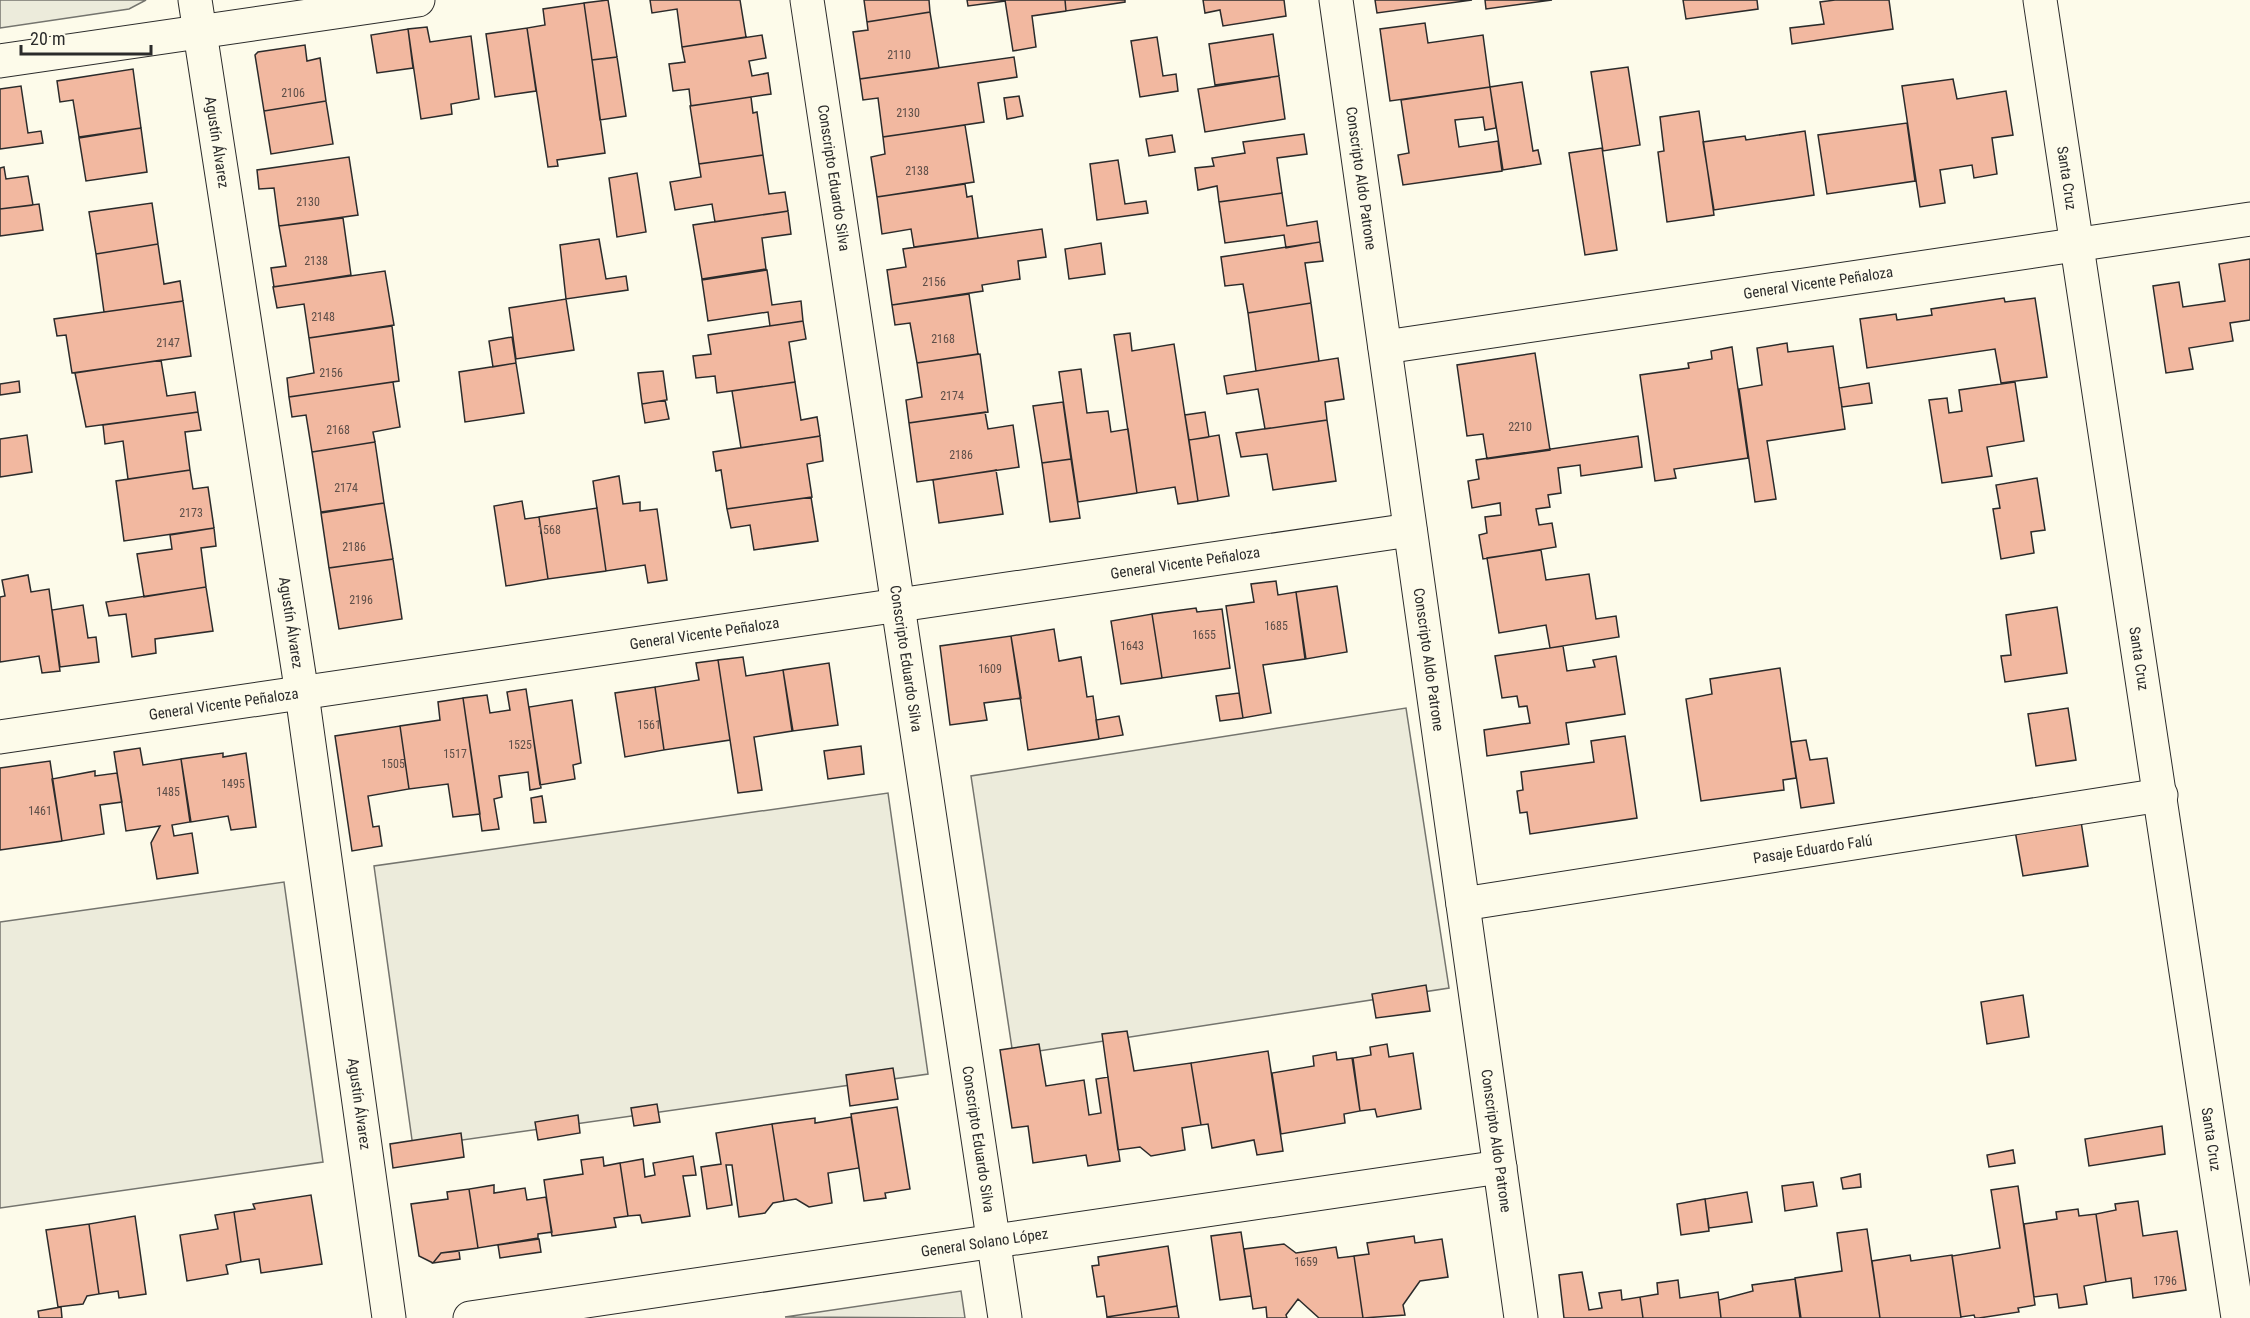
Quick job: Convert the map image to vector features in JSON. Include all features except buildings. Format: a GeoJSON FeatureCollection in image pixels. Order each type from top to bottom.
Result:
{"type":"FeatureCollection","features":[{"type":"Feature","properties":{"kind":"street"},"geometry":{"type":"LineString","coordinates":[[0,61],[197,15],[418,0]]}},
{"type":"Feature","properties":{"kind":"street","name":"Conscripto Eduardo Silva"},"geometry":{"type":"LineString","coordinates":[[807,0],[1005,1318]]}},
{"type":"Feature","properties":{"kind":"street","name":"Conscripto Aldo Patrone"},"geometry":{"type":"LineString","coordinates":[[1336,0],[1521,1318]]}},
{"type":"Feature","properties":{"kind":"street","name":"Santa Cruz"},"geometry":{"type":"LineString","coordinates":[[2040,0],[2238,1318]]}},
{"type":"Feature","properties":{"kind":"street","name":"Agustín Álvarez"},"geometry":{"type":"LineString","coordinates":[[197,15],[302,694],[389,1318]]}},
{"type":"Feature","properties":{"kind":"street","name":"General Vicente Peñaloza"},"geometry":{"type":"LineString","coordinates":[[1385,347],[2250,219]]}},
{"type":"Feature","properties":{"kind":"street","name":"General Vicente Peñaloza"},"geometry":{"type":"LineString","coordinates":[[0,737],[1410,530]]}},
{"type":"Feature","properties":{"kind":"street","name":"Pasaje Eduardo Falú"},"geometry":{"type":"LineString","coordinates":[[1463,904],[2161,795]]}},
{"type":"Feature","properties":{"kind":"street","name":"General Solano López"},"geometry":{"type":"LineString","coordinates":[[470,1318],[1500,1167]]}},
{"type":"Feature","properties":{"kind":"shaded area"},"geometry":{"type":"Polygon","coordinates":[[[0,0],[146,0],[129,9],[0,28],[0,0]]]}},
{"type":"Feature","properties":{"kind":"shaded area"},"geometry":{"type":"Polygon","coordinates":[[[1406,708],[1449,988],[1013,1055],[971,776],[1406,708]]]}},
{"type":"Feature","properties":{"kind":"shaded area"},"geometry":{"type":"Polygon","coordinates":[[[888,793],[928,1074],[413,1147],[374,866],[888,793]]]}},
{"type":"Feature","properties":{"kind":"shaded area"},"geometry":{"type":"Polygon","coordinates":[[[284,882],[323,1162],[0,1208],[0,922],[284,882]]]}},
{"type":"Feature","properties":{"kind":"shaded area"},"geometry":{"type":"Polygon","coordinates":[[[961,1291],[965,1318],[785,1317],[961,1291]]]}}]}
